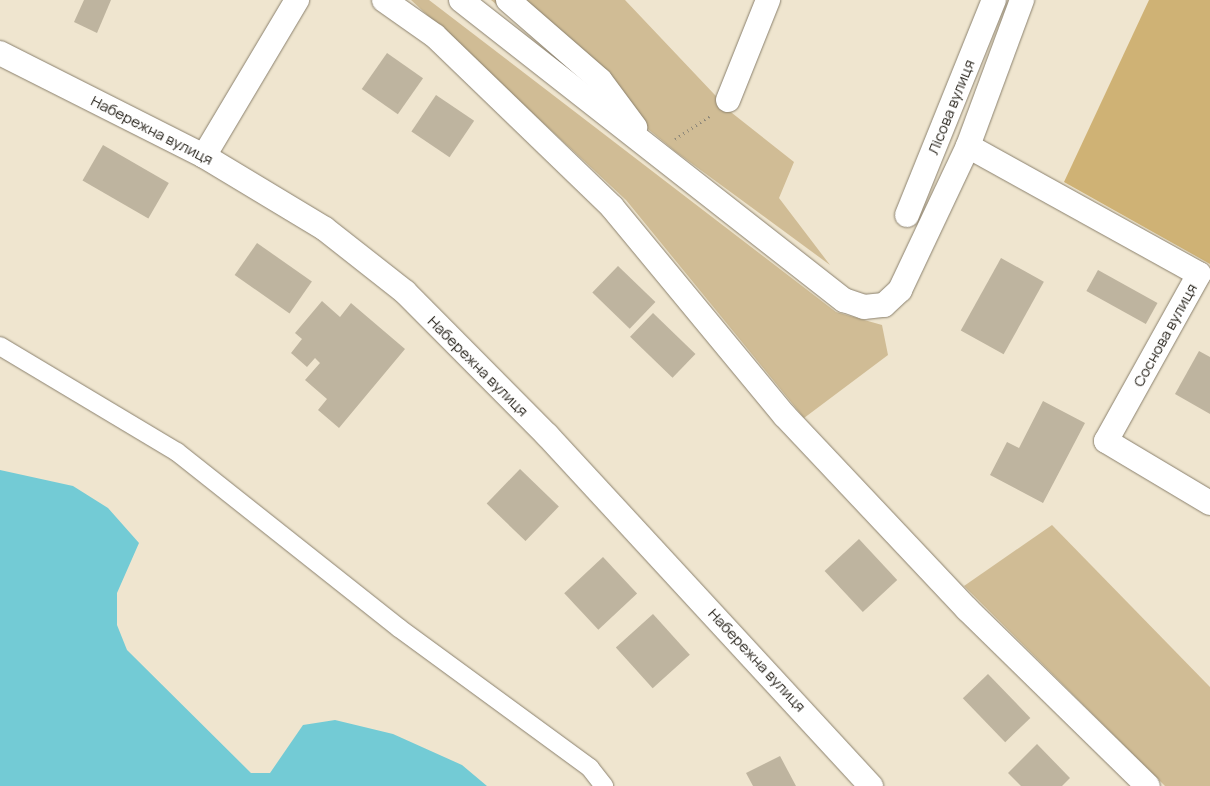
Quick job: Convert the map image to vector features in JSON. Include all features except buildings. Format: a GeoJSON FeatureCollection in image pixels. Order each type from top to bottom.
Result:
{"type":"FeatureCollection","features":[{"type":"Feature","properties":{"kind":"street"},"geometry":{"type":"LineString","coordinates":[[204,156],[297,0]]}},
{"type":"Feature","properties":{"kind":"street"},"geometry":{"type":"LineString","coordinates":[[384,0],[435,36],[612,207],[786,416],[967,609],[1148,786]]}},
{"type":"Feature","properties":{"kind":"street"},"geometry":{"type":"LineString","coordinates":[[461,0],[844,300],[864,307],[884,306],[900,290],[968,146],[1022,0]]}},
{"type":"Feature","properties":{"kind":"street"},"geometry":{"type":"LineString","coordinates":[[508,0],[600,80],[654,153]]}},
{"type":"Feature","properties":{"kind":"street"},"geometry":{"type":"LineString","coordinates":[[728,100],[768,0]]}},
{"type":"Feature","properties":{"kind":"street","name":"Лісова вулиця"},"geometry":{"type":"LineString","coordinates":[[908,214],[994,0]]}},
{"type":"Feature","properties":{"kind":"street","name":"Набережна вулиця"},"geometry":{"type":"LineString","coordinates":[[0,53],[204,156],[325,228],[405,292],[547,435],[871,786]]}},
{"type":"Feature","properties":{"kind":"street","name":"Соснова вулиця"},"geometry":{"type":"LineString","coordinates":[[968,146],[1199,274],[1106,441],[1210,503]]}},
{"type":"Feature","properties":{"kind":"street"},"geometry":{"type":"LineString","coordinates":[[0,346],[177,452],[400,628],[590,768],[604,786]]}},
{"type":"Feature","properties":{"kind":"path"},"geometry":{"type":"LineString","coordinates":[[654,153],[728,100]]}},
{"type":"Feature","properties":{"kind":"shaded area"},"geometry":{"type":"Polygon","coordinates":[[[411,0],[429,0],[836,312],[882,325],[888,355],[804,418],[626,200],[411,0]]]}},
{"type":"Feature","properties":{"kind":"shaded area"},"geometry":{"type":"Polygon","coordinates":[[[491,0],[625,0],[732,113],[794,162],[779,198],[830,265],[676,152],[491,0]]]}},
{"type":"Feature","properties":{"kind":"shaded area"},"geometry":{"type":"Polygon","coordinates":[[[1149,0],[1210,0],[1210,264],[1064,182],[1149,0]]]}},
{"type":"Feature","properties":{"kind":"shaded area"},"geometry":{"type":"Polygon","coordinates":[[[1052,525],[1210,687],[1210,786],[1165,786],[964,586],[1052,525]]]}},
{"type":"Feature","properties":{"kind":"water"},"geometry":{"type":"Polygon","coordinates":[[[0,470],[73,486],[108,508],[139,543],[117,593],[117,625],[127,650],[251,773],[270,773],[303,725],[335,720],[393,734],[462,765],[487,786],[0,786],[0,470]]]}}]}
